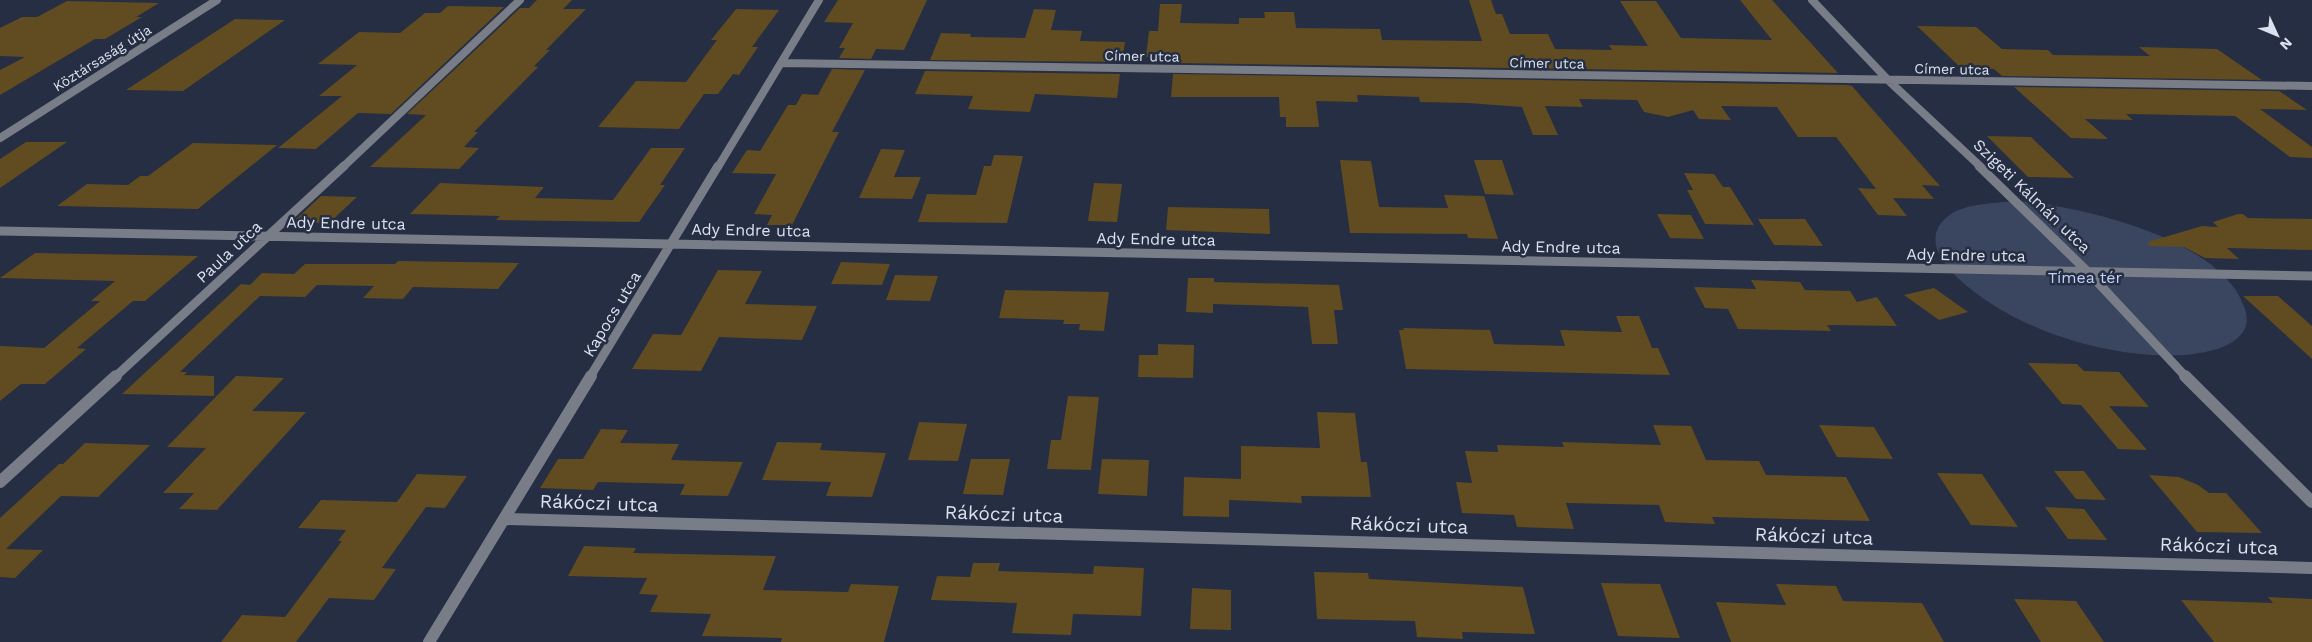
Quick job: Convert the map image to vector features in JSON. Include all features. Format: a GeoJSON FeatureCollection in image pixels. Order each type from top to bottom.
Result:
{"type":"FeatureCollection","features":[{"type":"Feature","properties":{"kind":"street","name":"Köztársaság útja"},"geometry":{"type":"LineString","coordinates":[[0,138],[217,0]]}},
{"type":"Feature","properties":{"kind":"street","name":"Paula utca"},"geometry":{"type":"LineString","coordinates":[[0,482],[268,237],[520,0]]}},
{"type":"Feature","properties":{"kind":"street","name":"Kapocs utca"},"geometry":{"type":"LineString","coordinates":[[429,642],[673,244],[819,0]]}},
{"type":"Feature","properties":{"kind":"street","name":"Szigeti Kálmán utca"},"geometry":{"type":"LineString","coordinates":[[1812,0],[1890,81],[2018,201],[2088,272],[2165,356],[2312,502]]}},
{"type":"Feature","properties":{"kind":"street","name":"Címer utca"},"geometry":{"type":"LineString","coordinates":[[782,63],[2312,86]]}},
{"type":"Feature","properties":{"kind":"street","name":"Ady Endre utca"},"geometry":{"type":"LineString","coordinates":[[0,231],[2312,276]]}},
{"type":"Feature","properties":{"kind":"street","name":"Rákóczi utca"},"geometry":{"type":"LineString","coordinates":[[505,520],[2312,568]]}},
{"type":"Feature","properties":{"kind":"green space","name":"Tímea tér"},"geometry":{"type":"Polygon","coordinates":[[[2017,201],[2044,204],[2110,218],[2177,244],[2206,261],[2228,281],[2243,304],[2247,318],[2245,329],[2232,342],[2209,351],[2185,355],[2143,354],[2100,348],[2059,336],[2039,329],[2007,313],[1972,290],[1955,275],[1942,260],[1936,244],[1938,228],[1951,214],[1958,210],[1992,203],[2017,201]]]}},
{"type":"Feature","properties":{"kind":"building"},"geometry":{"type":"Polygon","coordinates":[[[537,0],[572,0],[563,9],[586,9],[546,50],[550,50],[534,66],[538,67],[474,132],[478,132],[464,147],[479,148],[459,169],[370,167],[426,115],[407,114],[520,8],[529,8],[537,0]]]}},
{"type":"Feature","properties":{"kind":"building"},"geometry":{"type":"Polygon","coordinates":[[[838,0],[927,0],[904,50],[876,49],[871,59],[839,58],[845,48],[839,48],[853,23],[824,22],[838,0]]]}},
{"type":"Feature","properties":{"kind":"building"},"geometry":{"type":"Polygon","coordinates":[[[1469,0],[1491,0],[1496,14],[1502,14],[1510,34],[1548,34],[1555,49],[1612,50],[1609,45],[1648,46],[1620,1],[1656,1],[1681,38],[1772,40],[1740,0],[1772,0],[1838,73],[1174,63],[1174,58],[1146,57],[1149,31],[1158,31],[1160,4],[1182,4],[1180,23],[1239,24],[1239,18],[1265,18],[1264,12],[1294,12],[1296,28],[1380,29],[1382,40],[1482,41],[1469,0]]]}},
{"type":"Feature","properties":{"kind":"building"},"geometry":{"type":"Polygon","coordinates":[[[67,1],[159,3],[136,17],[142,17],[105,39],[95,39],[0,95],[0,70],[25,57],[0,56],[0,28],[22,17],[37,17],[67,1]]]}},
{"type":"Feature","properties":{"kind":"building"},"geometry":{"type":"Polygon","coordinates":[[[448,6],[504,7],[391,114],[358,113],[316,149],[278,148],[342,96],[319,96],[357,65],[318,64],[359,32],[400,33],[425,13],[440,13],[448,6]]]}},
{"type":"Feature","properties":{"kind":"building"},"geometry":{"type":"Polygon","coordinates":[[[736,9],[779,10],[752,47],[758,47],[739,75],[733,74],[718,94],[704,94],[679,129],[598,127],[636,81],[686,82],[717,40],[711,40],[736,9]]]}},
{"type":"Feature","properties":{"kind":"building"},"geometry":{"type":"Polygon","coordinates":[[[1034,9],[1056,10],[1051,30],[1082,31],[1080,41],[1125,42],[1122,62],[930,60],[941,33],[971,34],[970,37],[1025,38],[1034,9]]]}},
{"type":"Feature","properties":{"kind":"building"},"geometry":{"type":"Polygon","coordinates":[[[235,19],[285,20],[183,91],[126,90],[235,19]]]}},
{"type":"Feature","properties":{"kind":"building"},"geometry":{"type":"Polygon","coordinates":[[[1917,26],[1976,27],[2002,49],[2048,50],[2053,55],[2150,56],[2139,47],[2217,49],[2262,80],[2002,76],[1994,69],[1961,68],[1917,26]]]}},
{"type":"Feature","properties":{"kind":"building"},"geometry":{"type":"Polygon","coordinates":[[[832,69],[865,70],[832,132],[839,132],[792,225],[767,225],[772,215],[754,214],[776,174],[732,173],[747,150],[760,151],[788,105],[796,105],[802,94],[818,95],[832,69]]]}},
{"type":"Feature","properties":{"kind":"building"},"geometry":{"type":"Polygon","coordinates":[[[925,71],[1120,74],[1117,98],[1035,94],[1030,112],[968,109],[973,96],[915,94],[925,71]]]}},
{"type":"Feature","properties":{"kind":"building"},"geometry":{"type":"Polygon","coordinates":[[[1173,74],[1848,85],[1852,86],[1940,186],[1922,185],[1934,199],[1893,198],[1907,216],[1878,215],[1858,188],[1876,189],[1836,137],[1798,137],[1777,107],[1721,106],[1731,120],[1699,119],[1693,110],[1668,117],[1644,112],[1637,100],[1579,99],[1583,107],[1545,106],[1558,135],[1533,135],[1522,107],[1420,102],[1419,97],[1357,95],[1358,102],[1316,101],[1319,127],[1286,127],[1286,117],[1280,117],[1279,97],[1171,97],[1173,74]]]}},
{"type":"Feature","properties":{"kind":"building"},"geometry":{"type":"Polygon","coordinates":[[[2014,87],[2279,91],[2307,110],[2260,109],[2312,147],[2312,158],[2290,157],[2235,116],[2126,114],[2133,120],[2085,119],[2108,139],[2071,138],[2014,87]]]}},
{"type":"Feature","properties":{"kind":"building"},"geometry":{"type":"Polygon","coordinates":[[[1987,136],[2031,137],[2074,178],[2028,177],[1987,136]]]}},
{"type":"Feature","properties":{"kind":"building"},"geometry":{"type":"Polygon","coordinates":[[[26,142],[67,142],[0,188],[0,159],[26,142]]]}},
{"type":"Feature","properties":{"kind":"building"},"geometry":{"type":"Polygon","coordinates":[[[193,143],[277,145],[198,209],[57,206],[87,184],[128,185],[140,176],[148,176],[193,143]]]}},
{"type":"Feature","properties":{"kind":"building"},"geometry":{"type":"Polygon","coordinates":[[[651,148],[685,148],[660,185],[665,185],[639,222],[496,220],[500,216],[410,214],[440,183],[544,187],[535,198],[613,200],[651,148]]]}},
{"type":"Feature","properties":{"kind":"building"},"geometry":{"type":"Polygon","coordinates":[[[881,149],[905,150],[894,177],[921,177],[912,199],[859,198],[881,149]]]}},
{"type":"Feature","properties":{"kind":"building"},"geometry":{"type":"Polygon","coordinates":[[[994,155],[1023,156],[1007,223],[918,222],[927,194],[976,195],[984,166],[991,166],[994,155]]]}},
{"type":"Feature","properties":{"kind":"building"},"geometry":{"type":"Polygon","coordinates":[[[1340,160],[1371,161],[1379,207],[1448,208],[1444,195],[1484,196],[1498,239],[1468,238],[1467,234],[1350,233],[1340,160]]]}},
{"type":"Feature","properties":{"kind":"building"},"geometry":{"type":"Polygon","coordinates":[[[1474,160],[1502,160],[1514,195],[1485,194],[1474,160]]]}},
{"type":"Feature","properties":{"kind":"building"},"geometry":{"type":"Polygon","coordinates":[[[1684,173],[1714,174],[1723,187],[1730,187],[1754,225],[1705,224],[1687,190],[1693,190],[1684,173]]]}},
{"type":"Feature","properties":{"kind":"building"},"geometry":{"type":"Polygon","coordinates":[[[1094,183],[1122,184],[1117,222],[1088,221],[1094,183]]]}},
{"type":"Feature","properties":{"kind":"building"},"geometry":{"type":"Polygon","coordinates":[[[321,196],[357,197],[329,223],[293,222],[321,196]]]}},
{"type":"Feature","properties":{"kind":"building"},"geometry":{"type":"Polygon","coordinates":[[[1168,207],[1269,209],[1270,234],[1166,230],[1168,207]]]}},
{"type":"Feature","properties":{"kind":"building"},"geometry":{"type":"Polygon","coordinates":[[[1657,214],[1691,215],[1704,239],[1670,238],[1657,214]]]}},
{"type":"Feature","properties":{"kind":"building"},"geometry":{"type":"Polygon","coordinates":[[[2243,214],[2248,218],[2312,219],[2312,250],[2227,248],[2239,259],[2205,258],[2184,247],[2149,246],[2148,242],[2202,226],[2218,227],[2213,222],[2243,214]]]}},
{"type":"Feature","properties":{"kind":"building"},"geometry":{"type":"Polygon","coordinates":[[[1758,219],[1805,219],[1823,246],[1774,245],[1758,219]]]}},
{"type":"Feature","properties":{"kind":"building"},"geometry":{"type":"Polygon","coordinates":[[[35,253],[198,256],[145,301],[133,301],[77,348],[86,349],[45,384],[21,384],[0,401],[0,346],[44,348],[100,301],[91,301],[115,281],[0,278],[35,253]]]}},
{"type":"Feature","properties":{"kind":"building"},"geometry":{"type":"Polygon","coordinates":[[[398,261],[519,263],[498,289],[413,287],[403,299],[363,298],[374,286],[317,285],[305,297],[260,296],[180,372],[187,372],[184,375],[214,376],[214,396],[122,394],[241,284],[250,285],[262,273],[294,274],[305,264],[395,264],[398,261]]]}},
{"type":"Feature","properties":{"kind":"building"},"geometry":{"type":"Polygon","coordinates":[[[841,262],[890,264],[882,285],[831,284],[841,262]]]}},
{"type":"Feature","properties":{"kind":"building"},"geometry":{"type":"Polygon","coordinates":[[[718,270],[762,271],[745,304],[817,306],[802,340],[719,337],[701,371],[632,369],[653,334],[681,335],[718,270]]]}},
{"type":"Feature","properties":{"kind":"building"},"geometry":{"type":"Polygon","coordinates":[[[895,275],[938,276],[930,301],[886,300],[895,275]]]}},
{"type":"Feature","properties":{"kind":"building"},"geometry":{"type":"Polygon","coordinates":[[[1188,278],[1214,278],[1214,282],[1339,285],[1343,310],[1334,310],[1338,344],[1312,344],[1308,307],[1213,304],[1213,313],[1186,312],[1188,278]]]}},
{"type":"Feature","properties":{"kind":"building"},"geometry":{"type":"Polygon","coordinates":[[[1751,280],[1800,282],[1805,290],[1850,291],[1857,302],[1877,297],[1897,326],[1827,325],[1831,331],[1738,329],[1728,309],[1705,308],[1694,287],[1756,289],[1751,280]]]}},
{"type":"Feature","properties":{"kind":"building"},"geometry":{"type":"Polygon","coordinates":[[[1934,288],[1968,312],[1939,320],[1904,295],[1934,288]]]}},
{"type":"Feature","properties":{"kind":"building"},"geometry":{"type":"Polygon","coordinates":[[[1005,290],[1109,292],[1104,331],[1079,330],[1080,324],[1063,324],[1064,320],[999,318],[1005,290]]]}},
{"type":"Feature","properties":{"kind":"building"},"geometry":{"type":"Polygon","coordinates":[[[2243,296],[2278,296],[2312,326],[2312,359],[2243,296]]]}},
{"type":"Feature","properties":{"kind":"building"},"geometry":{"type":"Polygon","coordinates":[[[1616,316],[1639,316],[1652,348],[1658,348],[1670,375],[1406,369],[1399,330],[1404,330],[1403,328],[1490,330],[1494,344],[1565,346],[1560,330],[1622,332],[1616,316]]]}},
{"type":"Feature","properties":{"kind":"building"},"geometry":{"type":"Polygon","coordinates":[[[1158,344],[1194,345],[1193,378],[1138,377],[1139,355],[1158,355],[1158,344]]]}},
{"type":"Feature","properties":{"kind":"building"},"geometry":{"type":"Polygon","coordinates":[[[2028,363],[2077,364],[2084,371],[2119,372],[2149,407],[2109,406],[2147,450],[2118,449],[2081,405],[2062,404],[2028,363]]]}},
{"type":"Feature","properties":{"kind":"building"},"geometry":{"type":"Polygon","coordinates":[[[236,376],[284,378],[252,411],[306,412],[217,510],[179,509],[194,493],[163,493],[206,448],[167,447],[236,376]]]}},
{"type":"Feature","properties":{"kind":"building"},"geometry":{"type":"Polygon","coordinates":[[[1068,396],[1099,397],[1091,470],[1047,469],[1051,440],[1061,440],[1068,396]]]}},
{"type":"Feature","properties":{"kind":"building"},"geometry":{"type":"Polygon","coordinates":[[[1317,412],[1355,413],[1361,462],[1367,462],[1371,497],[1301,496],[1302,503],[1229,500],[1229,517],[1183,516],[1184,477],[1241,479],[1241,446],[1320,448],[1317,412]]]}},
{"type":"Feature","properties":{"kind":"building"},"geometry":{"type":"Polygon","coordinates":[[[919,422],[967,424],[958,461],[908,460],[919,422]]]}},
{"type":"Feature","properties":{"kind":"building"},"geometry":{"type":"Polygon","coordinates":[[[1653,425],[1691,426],[1706,460],[1759,461],[1766,475],[1846,477],[1870,521],[1712,517],[1715,524],[1665,522],[1659,505],[1566,503],[1574,529],[1517,527],[1514,515],[1462,513],[1456,482],[1472,483],[1465,451],[1498,452],[1497,445],[1564,447],[1562,442],[1661,445],[1653,425]]]}},
{"type":"Feature","properties":{"kind":"building"},"geometry":{"type":"Polygon","coordinates":[[[1819,425],[1874,427],[1893,459],[1837,457],[1819,425]]]}},
{"type":"Feature","properties":{"kind":"building"},"geometry":{"type":"Polygon","coordinates":[[[601,429],[628,430],[620,443],[679,444],[671,460],[743,462],[728,496],[680,495],[685,484],[598,482],[593,490],[540,488],[558,459],[583,459],[601,429]]]}},
{"type":"Feature","properties":{"kind":"building"},"geometry":{"type":"Polygon","coordinates":[[[777,442],[822,443],[820,450],[886,453],[872,497],[826,496],[831,482],[762,480],[777,442]]]}},
{"type":"Feature","properties":{"kind":"building"},"geometry":{"type":"Polygon","coordinates":[[[85,443],[150,445],[98,497],[61,496],[6,549],[43,550],[15,578],[0,577],[0,518],[85,443]]]}},
{"type":"Feature","properties":{"kind":"building"},"geometry":{"type":"Polygon","coordinates":[[[971,459],[1010,459],[1003,495],[963,494],[971,459]]]}},
{"type":"Feature","properties":{"kind":"building"},"geometry":{"type":"Polygon","coordinates":[[[1102,459],[1149,460],[1147,496],[1098,494],[1102,459]]]}},
{"type":"Feature","properties":{"kind":"building"},"geometry":{"type":"Polygon","coordinates":[[[2054,471],[2084,471],[2106,500],[2076,499],[2054,471]]]}},
{"type":"Feature","properties":{"kind":"building"},"geometry":{"type":"Polygon","coordinates":[[[1937,473],[1982,474],[2018,527],[1971,525],[1937,473]]]}},
{"type":"Feature","properties":{"kind":"building"},"geometry":{"type":"Polygon","coordinates":[[[417,474],[467,476],[445,508],[426,507],[382,568],[396,569],[374,600],[329,598],[296,642],[221,642],[242,615],[285,617],[342,541],[338,541],[346,530],[298,528],[321,500],[397,502],[417,474]]]}},
{"type":"Feature","properties":{"kind":"building"},"geometry":{"type":"Polygon","coordinates":[[[2149,475],[2179,477],[2198,485],[2209,493],[2226,493],[2262,533],[2197,532],[2149,475]]]}},
{"type":"Feature","properties":{"kind":"building"},"geometry":{"type":"Polygon","coordinates":[[[2045,507],[2084,509],[2107,540],[2068,539],[2045,507]]]}},
{"type":"Feature","properties":{"kind":"building"},"geometry":{"type":"Polygon","coordinates":[[[584,546],[636,548],[633,553],[776,556],[763,590],[848,592],[851,584],[899,586],[884,642],[781,642],[782,638],[702,636],[711,614],[650,612],[658,595],[639,594],[647,578],[568,576],[584,546]]]}},
{"type":"Feature","properties":{"kind":"building"},"geometry":{"type":"Polygon","coordinates":[[[973,563],[1000,563],[998,571],[1093,574],[1094,566],[1144,568],[1141,616],[1073,614],[1071,635],[1012,633],[1017,603],[931,600],[937,576],[970,577],[973,563]]]}},
{"type":"Feature","properties":{"kind":"building"},"geometry":{"type":"Polygon","coordinates":[[[1314,572],[1368,573],[1369,579],[1523,587],[1535,634],[1462,632],[1463,639],[1417,637],[1415,621],[1317,619],[1314,572]]]}},
{"type":"Feature","properties":{"kind":"building"},"geometry":{"type":"Polygon","coordinates":[[[1601,583],[1660,584],[1680,638],[1618,636],[1601,583]]]}},
{"type":"Feature","properties":{"kind":"building"},"geometry":{"type":"Polygon","coordinates":[[[1776,584],[1836,586],[1843,601],[1922,603],[1944,642],[1731,642],[1716,602],[1786,605],[1776,584]]]}},
{"type":"Feature","properties":{"kind":"building"},"geometry":{"type":"Polygon","coordinates":[[[1192,588],[1231,590],[1231,630],[1190,629],[1192,588]]]}},
{"type":"Feature","properties":{"kind":"building"},"geometry":{"type":"Polygon","coordinates":[[[2268,597],[2312,599],[2312,642],[2214,642],[2181,600],[2273,603],[2268,597]]]}},
{"type":"Feature","properties":{"kind":"building"},"geometry":{"type":"Polygon","coordinates":[[[2014,599],[2076,601],[2104,642],[2041,642],[2014,599]]]}}]}
